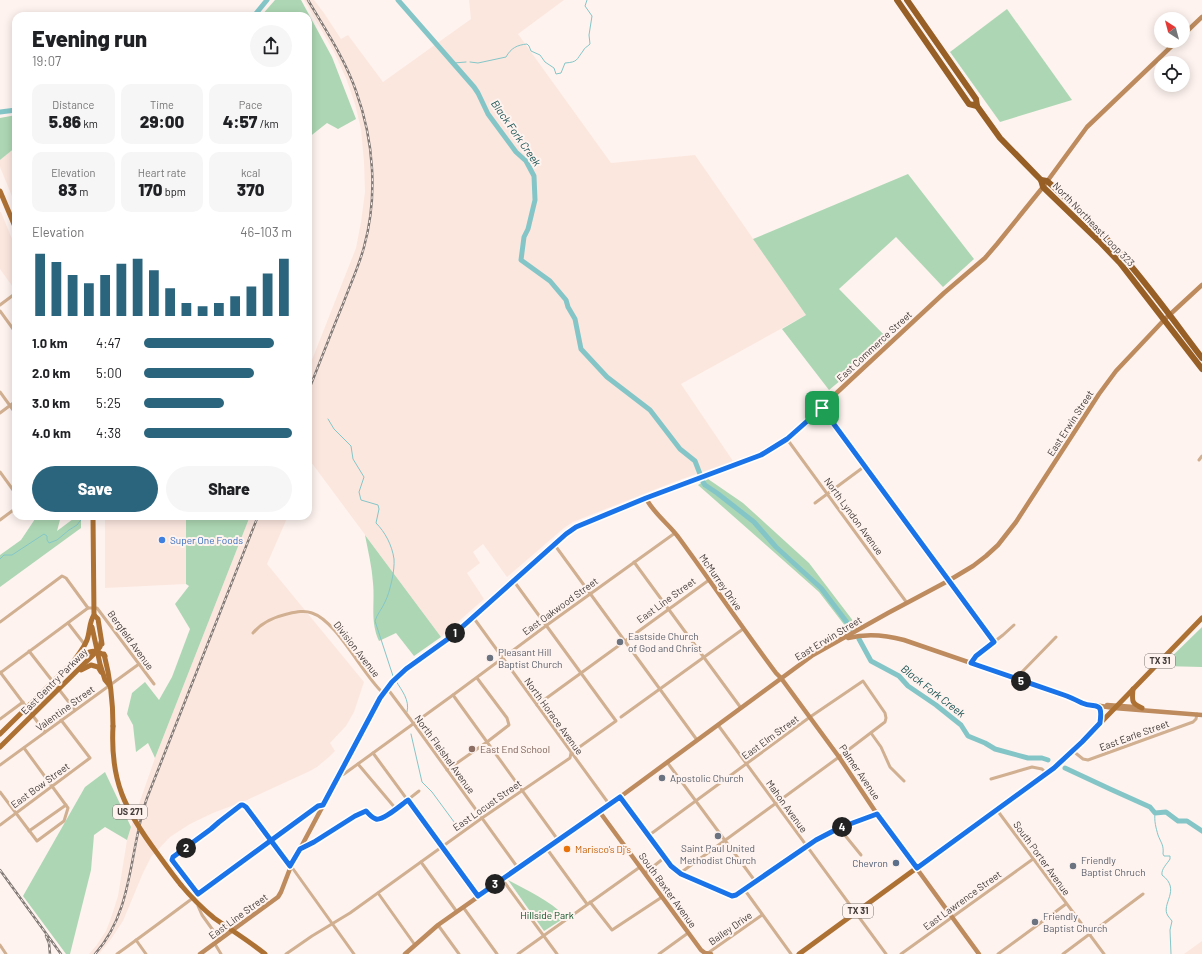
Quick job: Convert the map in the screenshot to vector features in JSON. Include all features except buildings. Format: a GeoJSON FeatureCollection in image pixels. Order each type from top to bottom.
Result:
{"type":"FeatureCollection","features":[{"type":"Feature","properties":{"kind":"highway","name":"North Northeast Loop 323"},"geometry":{"type":"LineString","coordinates":[[897,0],[969,104],[977,106]]}},
{"type":"Feature","properties":{"kind":"highway","name":"North Northeast Loop 323"},"geometry":{"type":"LineString","coordinates":[[908,0],[976,99],[977,106],[1003,141],[1085,217],[1119,252],[1167,318]]}},
{"type":"Feature","properties":{"kind":"highway"},"geometry":{"type":"LineString","coordinates":[[915,27],[923,22]]}},
{"type":"Feature","properties":{"kind":"highway","name":"North Northeast Loop 323"},"geometry":{"type":"LineString","coordinates":[[1044,180],[1043,187],[1113,255],[1167,318]]}},
{"type":"Feature","properties":{"kind":"highway"},"geometry":{"type":"LineString","coordinates":[[1167,318],[1202,358]]}},
{"type":"Feature","properties":{"kind":"highway"},"geometry":{"type":"LineString","coordinates":[[1167,318],[1202,369]]}},
{"type":"Feature","properties":{"kind":"main road"},"geometry":{"type":"LineString","coordinates":[[0,191],[12,219]]}},
{"type":"Feature","properties":{"kind":"main road","name":"US 271"},"geometry":{"type":"LineString","coordinates":[[93,520],[91,608],[94,615],[98,619],[101,642],[110,677],[113,707],[114,763],[118,783],[125,802],[140,830],[181,885],[210,914],[265,954]]}},
{"type":"Feature","properties":{"kind":"main road","name":"US 271"},"geometry":{"type":"LineString","coordinates":[[94,615],[91,622],[96,652],[105,680],[110,686]]}},
{"type":"Feature","properties":{"kind":"main road","name":"TX 31"},"geometry":{"type":"LineString","coordinates":[[800,954],[1046,774],[1073,751],[1202,618]]}},
{"type":"Feature","properties":{"kind":"main road"},"geometry":{"type":"LineString","coordinates":[[73,662],[85,645],[91,622]]}},
{"type":"Feature","properties":{"kind":"main road"},"geometry":{"type":"LineString","coordinates":[[101,642],[100,647],[96,652],[105,656]]}},
{"type":"Feature","properties":{"kind":"main road","name":"East Gentry Parkway"},"geometry":{"type":"LineString","coordinates":[[0,734],[73,662],[86,652],[96,652]]}},
{"type":"Feature","properties":{"kind":"main road","name":"East Gentry Parkway"},"geometry":{"type":"LineString","coordinates":[[0,747],[96,652]]}},
{"type":"Feature","properties":{"kind":"main road"},"geometry":{"type":"LineString","coordinates":[[75,673],[91,665],[98,667],[103,674]]}},
{"type":"Feature","properties":{"kind":"main road"},"geometry":{"type":"LineString","coordinates":[[1133,689],[1133,703],[1142,708]]}},
{"type":"Feature","properties":{"kind":"main road"},"geometry":{"type":"LineString","coordinates":[[1094,705],[1099,707],[1101,711],[1100,723]]}},
{"type":"Feature","properties":{"kind":"street"},"geometry":{"type":"LineString","coordinates":[[1190,28],[1202,17]]}},
{"type":"Feature","properties":{"kind":"street"},"geometry":{"type":"LineString","coordinates":[[1044,180],[1082,133],[1170,48]]}},
{"type":"Feature","properties":{"kind":"street","name":"East Commerce Street"},"geometry":{"type":"LineString","coordinates":[[290,866],[383,693],[399,675],[446,640],[554,544],[576,527],[646,498],[752,459],[771,450],[787,439],[944,293],[985,258],[1043,187]]}},
{"type":"Feature","properties":{"kind":"street"},"geometry":{"type":"LineString","coordinates":[[0,207],[6,204]]}},
{"type":"Feature","properties":{"kind":"street","name":"East Erwin Street"},"geometry":{"type":"LineString","coordinates":[[405,954],[438,925],[620,797],[813,655],[948,581],[973,566],[986,556],[1008,534],[1021,516],[1110,379],[1122,364],[1167,318],[1202,285]]}},
{"type":"Feature","properties":{"kind":"street"},"geometry":{"type":"LineString","coordinates":[[0,305],[12,296]]}},
{"type":"Feature","properties":{"kind":"street"},"geometry":{"type":"LineString","coordinates":[[0,311],[12,328]]}},
{"type":"Feature","properties":{"kind":"street"},"geometry":{"type":"LineString","coordinates":[[0,392],[12,409]]}},
{"type":"Feature","properties":{"kind":"street"},"geometry":{"type":"LineString","coordinates":[[0,413],[10,406]]}},
{"type":"Feature","properties":{"kind":"street"},"geometry":{"type":"LineString","coordinates":[[822,408],[994,642]]}},
{"type":"Feature","properties":{"kind":"street","name":"North Lyndon Avenue"},"geometry":{"type":"LineString","coordinates":[[787,439],[907,603]]}},
{"type":"Feature","properties":{"kind":"street"},"geometry":{"type":"LineString","coordinates":[[1199,460],[1202,456]]}},
{"type":"Feature","properties":{"kind":"street"},"geometry":{"type":"LineString","coordinates":[[816,503],[865,466]]}},
{"type":"Feature","properties":{"kind":"street"},"geometry":{"type":"LineString","coordinates":[[0,472],[12,488]]}},
{"type":"Feature","properties":{"kind":"street","name":"McMurrey Drive"},"geometry":{"type":"LineString","coordinates":[[646,498],[652,508],[675,533],[743,629],[781,678]]}},
{"type":"Feature","properties":{"kind":"street"},"geometry":{"type":"LineString","coordinates":[[0,520],[12,511]]}},
{"type":"Feature","properties":{"kind":"street","name":"East Oakwood Street"},"geometry":{"type":"LineString","coordinates":[[338,776],[344,774],[453,696],[547,625],[675,533]]}},
{"type":"Feature","properties":{"kind":"street"},"geometry":{"type":"LineString","coordinates":[[554,544],[697,740]]}},
{"type":"Feature","properties":{"kind":"street"},"geometry":{"type":"LineString","coordinates":[[634,562],[741,708]]}},
{"type":"Feature","properties":{"kind":"street","name":"Bergfeld Avenue"},"geometry":{"type":"LineString","coordinates":[[0,622],[59,577],[63,576],[91,608],[97,608],[154,684]]}},
{"type":"Feature","properties":{"kind":"street"},"geometry":{"type":"LineString","coordinates":[[513,580],[581,673]]}},
{"type":"Feature","properties":{"kind":"street","name":"East Line Street"},"geometry":{"type":"LineString","coordinates":[[537,705],[709,580]]}},
{"type":"Feature","properties":{"kind":"street"},"geometry":{"type":"LineString","coordinates":[[45,732],[0,672],[91,608]]}},
{"type":"Feature","properties":{"kind":"street","name":"Division Avenue"},"geometry":{"type":"LineString","coordinates":[[253,633],[262,623],[278,616],[302,611],[315,614],[324,620],[338,634],[375,685],[383,693]]}},
{"type":"Feature","properties":{"kind":"street","name":"North Horace Avenue"},"geometry":{"type":"LineString","coordinates":[[473,617],[609,804]]}},
{"type":"Feature","properties":{"kind":"street"},"geometry":{"type":"LineString","coordinates":[[68,623],[85,645]]}},
{"type":"Feature","properties":{"kind":"street"},"geometry":{"type":"LineString","coordinates":[[869,624],[869,631],[873,635]]}},
{"type":"Feature","properties":{"kind":"street"},"geometry":{"type":"LineString","coordinates":[[971,663],[976,656],[1014,625]]}},
{"type":"Feature","properties":{"kind":"street"},"geometry":{"type":"LineString","coordinates":[[622,717],[743,629]]}},
{"type":"Feature","properties":{"kind":"street"},"geometry":{"type":"LineString","coordinates":[[841,640],[858,636],[891,636],[1082,703],[1151,712],[1199,714]]}},
{"type":"Feature","properties":{"kind":"street"},"geometry":{"type":"LineString","coordinates":[[1017,679],[1020,674],[1056,637]]}},
{"type":"Feature","properties":{"kind":"street"},"geometry":{"type":"LineString","coordinates":[[29,651],[75,710]]}},
{"type":"Feature","properties":{"kind":"street","name":"Valentine Street"},"geometry":{"type":"LineString","coordinates":[[0,765],[139,664]]}},
{"type":"Feature","properties":{"kind":"street","name":"East Locust Street"},"geometry":{"type":"LineString","coordinates":[[286,954],[350,913],[482,818],[570,758],[572,753],[616,721],[581,673]]}},
{"type":"Feature","properties":{"kind":"street"},"geometry":{"type":"LineString","coordinates":[[447,770],[509,725],[506,718],[477,678]]}},
{"type":"Feature","properties":{"kind":"street","name":"Palmer Avenue"},"geometry":{"type":"LineString","coordinates":[[781,678],[839,757],[877,814],[979,954]]}},
{"type":"Feature","properties":{"kind":"street","name":"East Elm Street"},"geometry":{"type":"LineString","coordinates":[[648,836],[863,680],[883,708],[886,716],[886,721],[871,733]]}},
{"type":"Feature","properties":{"kind":"street","name":"North Fleishel Avenue"},"geometry":{"type":"LineString","coordinates":[[387,688],[518,868]]}},
{"type":"Feature","properties":{"kind":"street"},"geometry":{"type":"LineString","coordinates":[[453,696],[558,840]]}},
{"type":"Feature","properties":{"kind":"street"},"geometry":{"type":"LineString","coordinates":[[1079,701],[1082,700],[1107,704],[1116,707],[1151,709],[1155,711]]}},
{"type":"Feature","properties":{"kind":"street"},"geometry":{"type":"LineString","coordinates":[[0,719],[23,702]]}},
{"type":"Feature","properties":{"kind":"street","name":"East Earle Street"},"geometry":{"type":"LineString","coordinates":[[1073,751],[1083,760],[1088,760],[1193,722],[1199,714]]}},
{"type":"Feature","properties":{"kind":"street","name":"East Bow Street"},"geometry":{"type":"LineString","coordinates":[[0,825],[90,758],[61,720]]}},
{"type":"Feature","properties":{"kind":"street","name":"Mahon Avenue"},"geometry":{"type":"LineString","coordinates":[[718,725],[886,954]]}},
{"type":"Feature","properties":{"kind":"street"},"geometry":{"type":"LineString","coordinates":[[681,874],[724,840],[871,733],[881,748],[890,767],[904,781]]}},
{"type":"Feature","properties":{"kind":"street"},"geometry":{"type":"LineString","coordinates":[[0,792],[37,841],[64,821],[68,809],[66,805],[24,748]]}},
{"type":"Feature","properties":{"kind":"street"},"geometry":{"type":"LineString","coordinates":[[373,753],[478,896]]}},
{"type":"Feature","properties":{"kind":"street"},"geometry":{"type":"LineString","coordinates":[[667,762],[755,881]]}},
{"type":"Feature","properties":{"kind":"street"},"geometry":{"type":"LineString","coordinates":[[358,764],[396,809]]}},
{"type":"Feature","properties":{"kind":"street"},"geometry":{"type":"LineString","coordinates":[[991,779],[1032,767],[1042,769],[1046,774]]}},
{"type":"Feature","properties":{"kind":"street"},"geometry":{"type":"LineString","coordinates":[[300,849],[363,812],[366,811],[374,819],[378,820],[396,809],[419,791]]}},
{"type":"Feature","properties":{"kind":"street"},"geometry":{"type":"LineString","coordinates":[[620,797],[671,866],[681,874],[732,896],[807,846],[839,828],[877,814]]}},
{"type":"Feature","properties":{"kind":"street"},"geometry":{"type":"LineString","coordinates":[[29,831],[66,805]]}},
{"type":"Feature","properties":{"kind":"street"},"geometry":{"type":"LineString","coordinates":[[198,894],[182,874],[172,858],[243,805],[271,840],[354,954]]}},
{"type":"Feature","properties":{"kind":"street"},"geometry":{"type":"LineString","coordinates":[[117,954],[195,900],[198,894],[318,806],[323,805]]}},
{"type":"Feature","properties":{"kind":"street","name":"South Porter Avenue"},"geometry":{"type":"LineString","coordinates":[[997,810],[1104,954]]}},
{"type":"Feature","properties":{"kind":"street","name":"South Baxter Avenue"},"geometry":{"type":"LineString","coordinates":[[599,811],[702,952],[706,954]]}},
{"type":"Feature","properties":{"kind":"street"},"geometry":{"type":"LineString","coordinates":[[839,828],[861,855]]}},
{"type":"Feature","properties":{"kind":"street"},"geometry":{"type":"LineString","coordinates":[[546,849],[588,903],[612,930],[662,897]]}},
{"type":"Feature","properties":{"kind":"street"},"geometry":{"type":"LineString","coordinates":[[644,873],[664,858]]}},
{"type":"Feature","properties":{"kind":"street","name":"East Lawrence Street"},"geometry":{"type":"LineString","coordinates":[[901,954],[1033,859]]}},
{"type":"Feature","properties":{"kind":"street"},"geometry":{"type":"LineString","coordinates":[[421,862],[457,912]]}},
{"type":"Feature","properties":{"kind":"street","name":"East Line Street"},"geometry":{"type":"LineString","coordinates":[[200,954],[278,897],[290,866]]}},
{"type":"Feature","properties":{"kind":"street"},"geometry":{"type":"LineString","coordinates":[[518,954],[640,866]]}},
{"type":"Feature","properties":{"kind":"street"},"geometry":{"type":"LineString","coordinates":[[502,879],[557,954]]}},
{"type":"Feature","properties":{"kind":"street"},"geometry":{"type":"LineString","coordinates":[[744,889],[791,954]]}},
{"type":"Feature","properties":{"kind":"street"},"geometry":{"type":"LineString","coordinates":[[378,893],[415,945]]}},
{"type":"Feature","properties":{"kind":"street"},"geometry":{"type":"LineString","coordinates":[[1063,954],[1143,894]]}},
{"type":"Feature","properties":{"kind":"street"},"geometry":{"type":"LineString","coordinates":[[195,900],[202,915],[220,940]]}},
{"type":"Feature","properties":{"kind":"street"},"geometry":{"type":"LineString","coordinates":[[998,954],[1066,904]]}},
{"type":"Feature","properties":{"kind":"street"},"geometry":{"type":"LineString","coordinates":[[463,907],[497,954]]}},
{"type":"Feature","properties":{"kind":"street","name":"Bailey Drive"},"geometry":{"type":"LineString","coordinates":[[706,954],[762,915]]}},
{"type":"Feature","properties":{"kind":"street"},"geometry":{"type":"LineString","coordinates":[[438,925],[459,954]]}},
{"type":"Feature","properties":{"kind":"street"},"geometry":{"type":"LineString","coordinates":[[659,954],[688,933]]}},
{"type":"Feature","properties":{"kind":"street"},"geometry":{"type":"LineString","coordinates":[[136,940],[146,954]]}},
{"type":"Feature","properties":{"kind":"street"},"geometry":{"type":"LineString","coordinates":[[215,944],[221,954]]}},
{"type":"Feature","properties":{"kind":"street"},"geometry":{"type":"LineString","coordinates":[[0,945],[6,954]]}},
{"type":"Feature","properties":{"kind":"street"},"geometry":{"type":"LineString","coordinates":[[706,954],[711,954]]}},
{"type":"Feature","properties":{"kind":"shaded area"},"geometry":{"type":"Polygon","coordinates":[[[304,0],[314,0],[341,39],[348,35],[383,82],[471,19],[469,0],[564,0],[518,34],[611,163],[695,155],[806,315],[681,384],[733,461],[674,482],[573,522],[507,577],[483,544],[473,552],[480,563],[467,573],[484,599],[441,637],[312,463],[312,360],[356,248],[365,192],[361,129],[355,104],[346,78],[334,52],[304,0]]]}},
{"type":"Feature","properties":{"kind":"shaded area"},"geometry":{"type":"Polygon","coordinates":[[[12,150],[12,196],[0,167],[0,160],[12,150]]]}},
{"type":"Feature","properties":{"kind":"shaded area"},"geometry":{"type":"Polygon","coordinates":[[[1,212],[12,239],[12,286],[0,269],[1,212]]]}},
{"type":"Feature","properties":{"kind":"shaded area"},"geometry":{"type":"Polygon","coordinates":[[[105,520],[186,520],[186,584],[105,588],[105,520]]]}},
{"type":"Feature","properties":{"kind":"shaded area"},"geometry":{"type":"Polygon","coordinates":[[[248,520],[286,520],[267,564],[364,682],[354,712],[346,726],[330,743],[335,751],[317,767],[247,800],[213,813],[190,824],[170,837],[151,857],[123,921],[111,939],[99,954],[89,954],[106,931],[111,918],[118,896],[127,840],[155,758],[248,520]]]}},
{"type":"Feature","properties":{"kind":"shaded area"},"geometry":{"type":"Polygon","coordinates":[[[1202,941],[1202,954],[1184,954],[1202,941]]]}},
{"type":"Feature","properties":{"kind":"green space"},"geometry":{"type":"Polygon","coordinates":[[[275,0],[301,0],[308,12],[264,12],[275,0]]]}},
{"type":"Feature","properties":{"kind":"green space"},"geometry":{"type":"Polygon","coordinates":[[[1007,9],[1072,100],[1000,122],[950,52],[1007,9]]]}},
{"type":"Feature","properties":{"kind":"green space"},"geometry":{"type":"Polygon","coordinates":[[[312,20],[332,57],[356,119],[338,129],[327,123],[312,135],[312,20]]]}},
{"type":"Feature","properties":{"kind":"green space"},"geometry":{"type":"Polygon","coordinates":[[[12,116],[12,150],[0,160],[0,118],[12,116]]]}},
{"type":"Feature","properties":{"kind":"green space"},"geometry":{"type":"Polygon","coordinates":[[[908,174],[974,259],[943,287],[896,237],[839,289],[889,340],[829,390],[782,329],[806,315],[753,239],[908,174]]]}},
{"type":"Feature","properties":{"kind":"green space"},"geometry":{"type":"Polygon","coordinates":[[[708,479],[743,503],[809,563],[857,626],[849,631],[819,592],[698,485],[708,479]]]}},
{"type":"Feature","properties":{"kind":"green space"},"geometry":{"type":"Polygon","coordinates":[[[34,520],[60,520],[57,531],[72,520],[81,520],[81,528],[0,587],[0,555],[21,540],[34,520]]]}},
{"type":"Feature","properties":{"kind":"green space"},"geometry":{"type":"Polygon","coordinates":[[[186,520],[248,520],[155,758],[148,743],[136,752],[133,725],[127,714],[132,693],[145,682],[159,700],[172,677],[190,629],[175,604],[189,586],[186,584],[186,520]]]}},
{"type":"Feature","properties":{"kind":"green space"},"geometry":{"type":"Polygon","coordinates":[[[365,535],[441,637],[414,656],[396,633],[379,641],[376,634],[373,612],[370,559],[365,535]]]}},
{"type":"Feature","properties":{"kind":"green space"},"geometry":{"type":"Polygon","coordinates":[[[1202,627],[1202,667],[1162,666],[1202,627]]]}},
{"type":"Feature","properties":{"kind":"green space"},"geometry":{"type":"Polygon","coordinates":[[[105,772],[131,827],[127,840],[105,827],[94,835],[91,870],[70,954],[66,954],[23,896],[85,787],[105,772]]]}},
{"type":"Feature","properties":{"kind":"green space","name":"Hillside Park"},"geometry":{"type":"Polygon","coordinates":[[[508,880],[531,892],[566,917],[544,931],[508,880]]]}},
{"type":"Feature","properties":{"kind":"waterway","name":"Black Fork Creek"},"geometry":{"type":"LineString","coordinates":[[257,12],[267,0]]}},
{"type":"Feature","properties":{"kind":"waterway","name":"Black Fork Creek"},"geometry":{"type":"LineString","coordinates":[[398,0],[474,87],[488,114],[516,152],[526,161],[534,176],[535,200],[528,229],[524,237],[521,260],[550,281],[566,300],[575,319],[581,349],[607,377],[650,410],[680,449],[695,461],[700,474]]}},
{"type":"Feature","properties":{"kind":"waterway"},"geometry":{"type":"LineString","coordinates":[[470,62],[478,63],[506,57],[510,51],[520,45],[527,44],[531,51],[540,55],[545,62],[554,68],[556,74],[561,73],[565,63],[576,60],[584,49],[590,44],[589,35],[592,16],[585,6],[587,0]]}},
{"type":"Feature","properties":{"kind":"waterway"},"geometry":{"type":"LineString","coordinates":[[454,63],[466,62]]}},
{"type":"Feature","properties":{"kind":"waterway","name":"Black Fork Creek"},"geometry":{"type":"LineString","coordinates":[[0,112],[12,110]]}},
{"type":"Feature","properties":{"kind":"waterway"},"geometry":{"type":"LineString","coordinates":[[328,419],[334,429],[351,446],[353,459],[364,477],[359,492],[361,500],[378,505],[379,509],[376,523],[388,539],[392,549],[394,569],[390,587],[387,598],[375,621],[393,676]]}},
{"type":"Feature","properties":{"kind":"waterway","name":"Black Fork Creek"},"geometry":{"type":"LineString","coordinates":[[703,482],[754,522],[776,547],[821,588],[852,629]]}},
{"type":"Feature","properties":{"kind":"waterway"},"geometry":{"type":"LineString","coordinates":[[0,559],[4,555],[12,555],[44,534],[47,536],[49,543],[57,540],[77,525],[81,520]]}},
{"type":"Feature","properties":{"kind":"waterway","name":"Black Fork Creek"},"geometry":{"type":"LineString","coordinates":[[859,639],[871,661],[899,676],[908,686],[936,705],[961,725],[968,736],[995,749],[1028,758],[1042,758],[1048,760]]}},
{"type":"Feature","properties":{"kind":"waterway"},"geometry":{"type":"LineString","coordinates":[[396,681],[406,700],[408,708],[407,712]]}},
{"type":"Feature","properties":{"kind":"waterway"},"geometry":{"type":"LineString","coordinates":[[411,734],[422,782],[432,792],[460,830]]}},
{"type":"Feature","properties":{"kind":"waterway","name":"Black Fork Creek"},"geometry":{"type":"LineString","coordinates":[[1065,768],[1150,807],[1155,813],[1166,812],[1178,821],[1187,821],[1202,831]]}},
{"type":"Feature","properties":{"kind":"waterway"},"geometry":{"type":"LineString","coordinates":[[1155,813],[1155,824],[1163,846],[1163,854],[1164,856],[1170,856],[1170,859],[1163,869],[1162,875],[1168,881],[1171,891],[1166,907],[1168,917],[1172,921],[1170,930],[1171,954]]}},
{"type":"Feature","properties":{"kind":"railway"},"geometry":{"type":"LineString","coordinates":[[308,0],[328,33],[356,91],[367,129],[372,169],[371,208],[362,254],[312,382]]}},
{"type":"Feature","properties":{"kind":"railway"},"geometry":{"type":"LineString","coordinates":[[95,954],[108,937],[117,919],[129,879],[141,818],[147,798],[256,520]]}},
{"type":"Feature","properties":{"kind":"railway"},"geometry":{"type":"LineString","coordinates":[[0,870],[61,954]]}},
{"type":"Feature","properties":{"kind":"railway"},"geometry":{"type":"LineString","coordinates":[[46,936],[49,943],[50,954]]}},
{"type":"Feature","properties":{"kind":"place","name":"Super One Foods"},"geometry":{"type":"Point","coordinates":[162,540]}},
{"type":"Feature","properties":{"kind":"place","name":"Eastside Church of God and Christ"},"geometry":{"type":"Point","coordinates":[620,642]}},
{"type":"Feature","properties":{"kind":"place","name":"Pleasant Hill Baptist Church"},"geometry":{"type":"Point","coordinates":[490,658]}},
{"type":"Feature","properties":{"kind":"place","name":"East End School"},"geometry":{"type":"Point","coordinates":[472,749]}},
{"type":"Feature","properties":{"kind":"place","name":"Apostolic Church"},"geometry":{"type":"Point","coordinates":[662,778]}},
{"type":"Feature","properties":{"kind":"place","name":"Saint Paul United Methodist Church"},"geometry":{"type":"Point","coordinates":[718,836]}},
{"type":"Feature","properties":{"kind":"place","name":"Marisco's Dj's"},"geometry":{"type":"Point","coordinates":[567,849]}},
{"type":"Feature","properties":{"kind":"place","name":"Chevron"},"geometry":{"type":"Point","coordinates":[896,863]}},
{"type":"Feature","properties":{"kind":"place","name":"Friendly Baptist Chruch"},"geometry":{"type":"Point","coordinates":[1073,866]}},
{"type":"Feature","properties":{"kind":"place","name":"Friendly Baptist Church"},"geometry":{"type":"Point","coordinates":[1035,922]}},
{"type":"Feature","properties":{"kind":"route"},"geometry":{"type":"LineString","coordinates":[[822,408],[780,445],[761,455],[646,498],[576,527],[566,534],[452,636],[406,669],[392,682],[380,698],[323,805],[318,806],[271,840],[198,894],[179,870],[172,858],[241,805],[245,805],[246,807],[271,840],[290,866],[300,849],[314,842],[355,816],[366,811],[374,819],[378,820],[408,800],[478,896],[620,797],[671,866],[681,874],[732,896],[736,895],[816,840],[839,828],[877,814],[917,868],[1063,760],[1100,723],[1102,713],[1099,707],[1094,705],[1082,703],[1064,695],[971,663],[976,656],[994,642],[822,408]]}}]}
